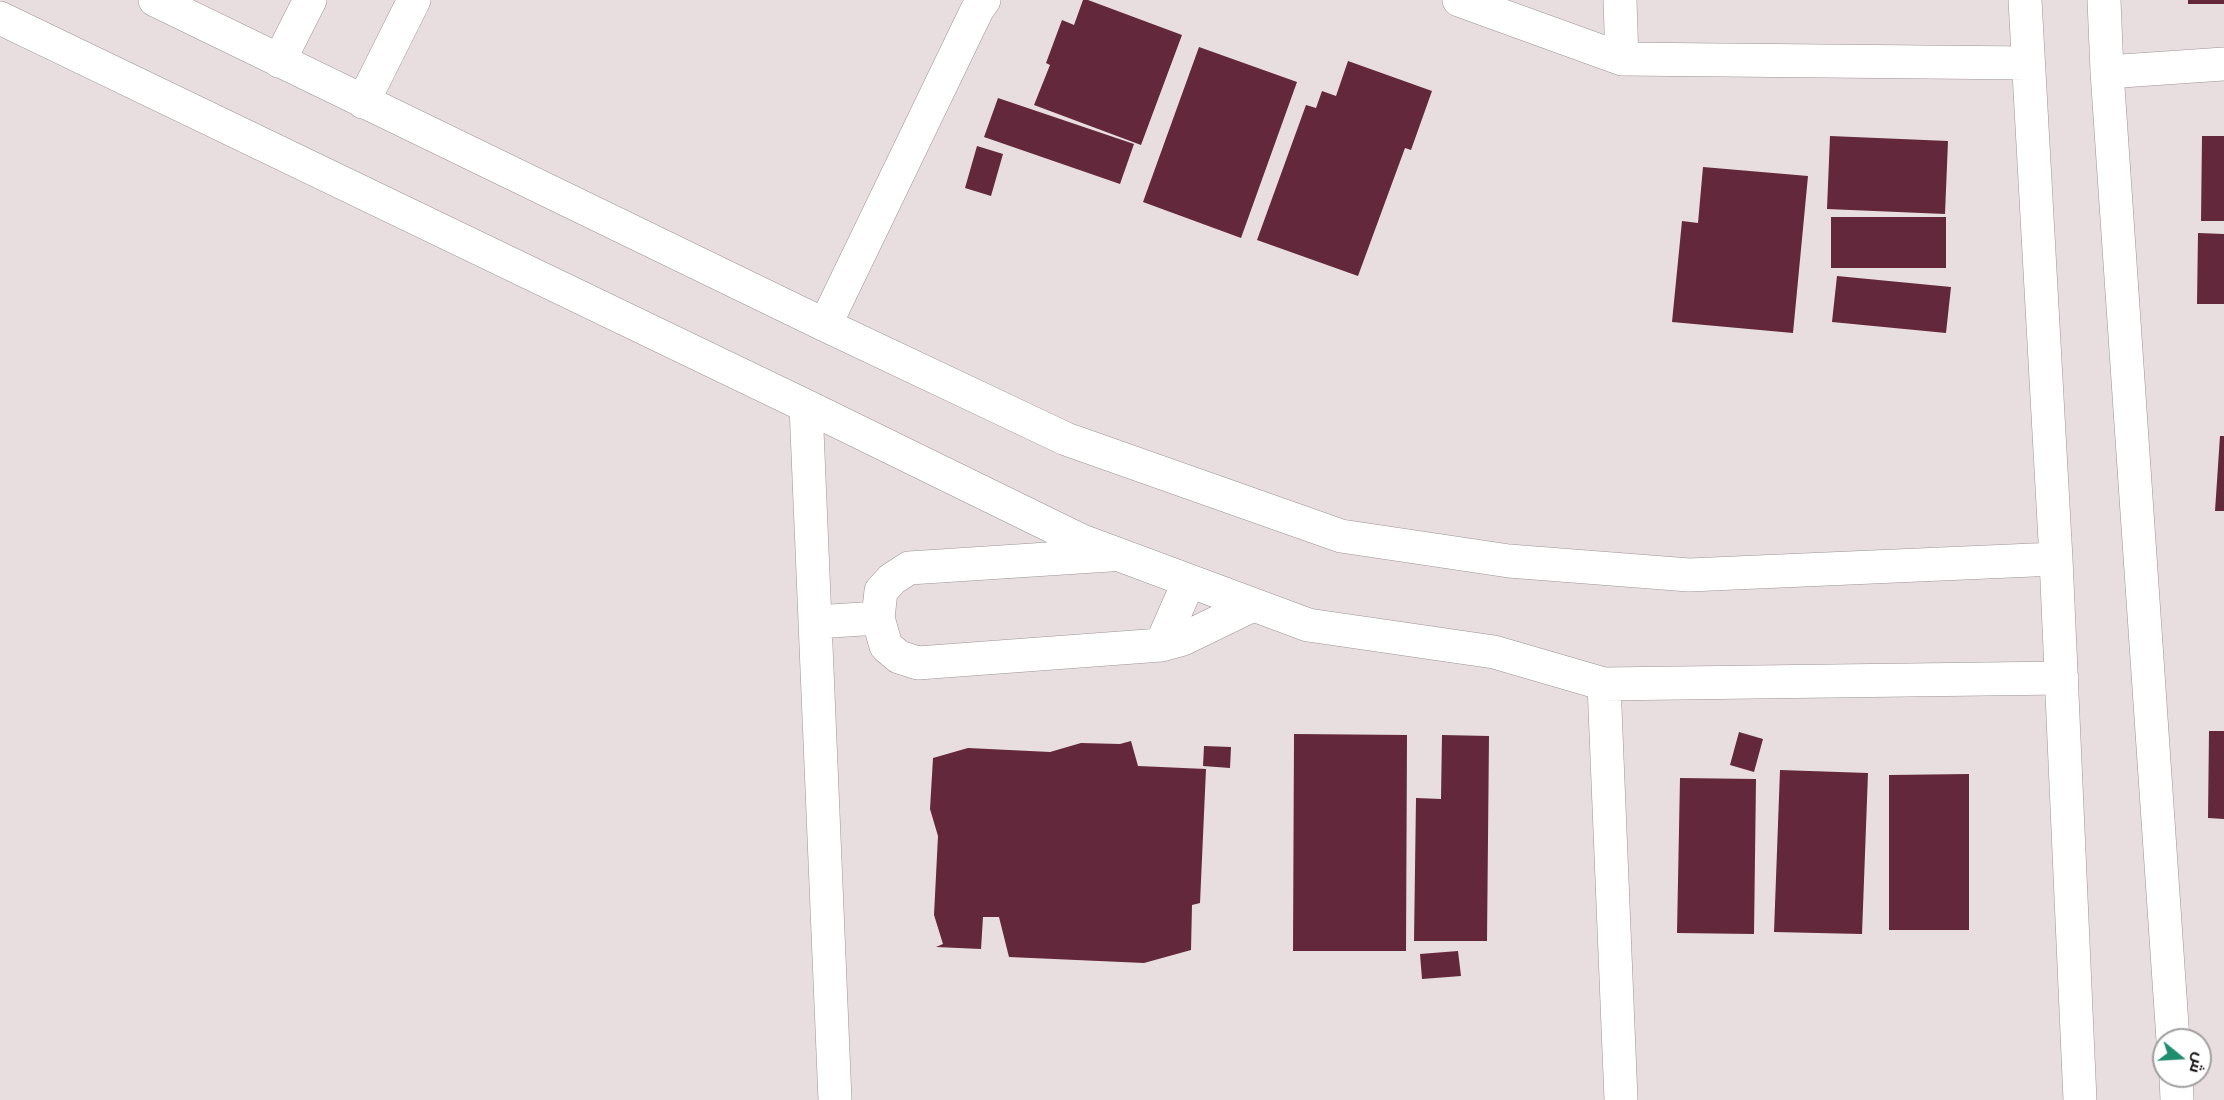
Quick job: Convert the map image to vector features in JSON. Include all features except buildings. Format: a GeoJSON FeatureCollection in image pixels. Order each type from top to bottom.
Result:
{"type":"FeatureCollection","features":[{"type":"Feature","properties":{"kind":"street"},"geometry":{"type":"LineString","coordinates":[[155,0],[825,326],[1066,440],[1341,536],[1509,561],[1689,575],[2056,559]]}},
{"type":"Feature","properties":{"kind":"street"},"geometry":{"type":"LineString","coordinates":[[279,61],[310,0]]}},
{"type":"Feature","properties":{"kind":"street"},"geometry":{"type":"LineString","coordinates":[[363,102],[414,0]]}},
{"type":"Feature","properties":{"kind":"street"},"geometry":{"type":"LineString","coordinates":[[825,326],[977,10],[984,0]]}},
{"type":"Feature","properties":{"kind":"street"},"geometry":{"type":"LineString","coordinates":[[1459,0],[1622,58],[2027,63]]}},
{"type":"Feature","properties":{"kind":"street"},"geometry":{"type":"LineString","coordinates":[[1620,0],[1622,58]]}},
{"type":"Feature","properties":{"kind":"street"},"geometry":{"type":"LineString","coordinates":[[2025,0],[2062,678],[2079,1100]]}},
{"type":"Feature","properties":{"kind":"street"},"geometry":{"type":"LineString","coordinates":[[2104,0],[2172,1028]]}},
{"type":"Feature","properties":{"kind":"street"},"geometry":{"type":"LineString","coordinates":[[0,18],[1082,541],[1308,626],[1494,652],[1604,684],[2062,678]]}},
{"type":"Feature","properties":{"kind":"street"},"geometry":{"type":"LineString","coordinates":[[2107,72],[2224,64]]}},
{"type":"Feature","properties":{"kind":"street"},"geometry":{"type":"LineString","coordinates":[[806,406],[835,1100]]}},
{"type":"Feature","properties":{"kind":"street"},"geometry":{"type":"LineString","coordinates":[[1118,555],[909,568],[892,579],[881,591],[878,618],[886,646],[899,657],[918,663],[1161,645],[1183,639],[1253,605]]}},
{"type":"Feature","properties":{"kind":"street"},"geometry":{"type":"LineString","coordinates":[[1161,645],[1189,581]]}},
{"type":"Feature","properties":{"kind":"street"},"geometry":{"type":"LineString","coordinates":[[816,622],[878,618]]}},
{"type":"Feature","properties":{"kind":"street"},"geometry":{"type":"LineString","coordinates":[[1604,684],[1621,1100]]}}]}
